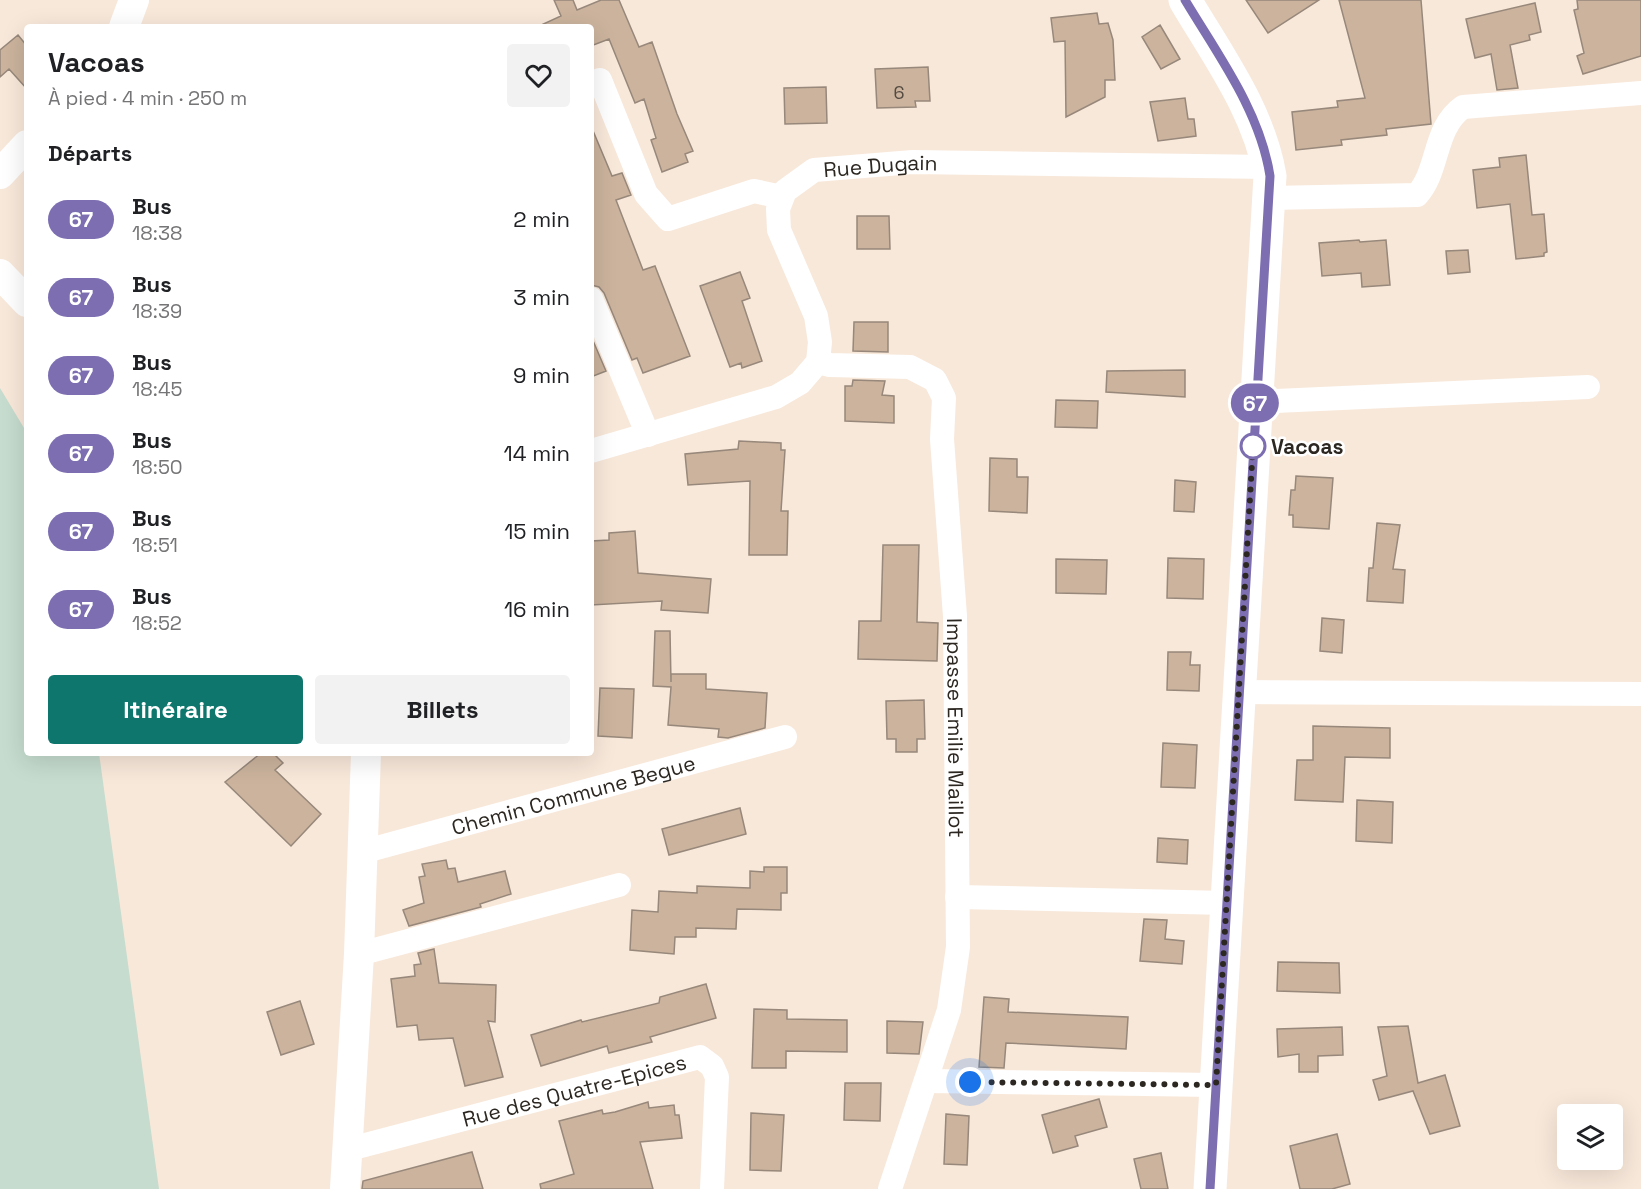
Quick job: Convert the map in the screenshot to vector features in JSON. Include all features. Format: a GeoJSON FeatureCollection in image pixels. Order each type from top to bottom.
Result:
{"type":"FeatureCollection","features":[{"type":"Feature","properties":{"kind":"main road"},"geometry":{"type":"LineString","coordinates":[[1185,0],[1245,101],[1260,134],[1269,183],[1210,1189]]}},
{"type":"Feature","properties":{"kind":"street"},"geometry":{"type":"LineString","coordinates":[[125,24],[134,0]]}},
{"type":"Feature","properties":{"kind":"street"},"geometry":{"type":"LineString","coordinates":[[594,450],[776,398],[800,382],[818,362],[820,342],[816,316],[779,230],[778,209],[782,198],[754,191],[668,219],[646,194],[600,80]]}},
{"type":"Feature","properties":{"kind":"street","name":"Rue Dugain"},"geometry":{"type":"LineString","coordinates":[[782,198],[784,190],[814,170],[913,162],[1269,183],[1417,195],[1424,187],[1442,131],[1452,115],[1463,107],[1641,93]]}},
{"type":"Feature","properties":{"kind":"street"},"geometry":{"type":"LineString","coordinates":[[0,174],[24,148]]}},
{"type":"Feature","properties":{"kind":"street"},"geometry":{"type":"LineString","coordinates":[[0,274],[24,299]]}},
{"type":"Feature","properties":{"kind":"street"},"geometry":{"type":"LineString","coordinates":[[594,305],[648,435]]}},
{"type":"Feature","properties":{"kind":"street","name":"Impasse Emilie Maillot"},"geometry":{"type":"LineString","coordinates":[[818,362],[830,366],[910,367],[935,380],[944,398],[942,439],[956,616],[955,980],[949,1010],[890,1189]]}},
{"type":"Feature","properties":{"kind":"street"},"geometry":{"type":"LineString","coordinates":[[1255,402],[1588,387]]}},
{"type":"Feature","properties":{"kind":"street"},"geometry":{"type":"LineString","coordinates":[[1240,692],[1641,694]]}},
{"type":"Feature","properties":{"kind":"street","name":"Chemin Commune Begue"},"geometry":{"type":"LineString","coordinates":[[362,852],[784,737]]}},
{"type":"Feature","properties":{"kind":"street"},"geometry":{"type":"LineString","coordinates":[[345,1189],[359,954],[366,756]]}},
{"type":"Feature","properties":{"kind":"street"},"geometry":{"type":"LineString","coordinates":[[359,954],[619,885]]}},
{"type":"Feature","properties":{"kind":"street"},"geometry":{"type":"LineString","coordinates":[[957,897],[1227,903]]}},
{"type":"Feature","properties":{"kind":"street","name":"Rue des Quatre-Epices"},"geometry":{"type":"LineString","coordinates":[[346,1150],[700,1057],[712,1066],[717,1077],[712,1189]]}},
{"type":"Feature","properties":{"kind":"street"},"geometry":{"type":"LineString","coordinates":[[926,1081],[1216,1085]]}},
{"type":"Feature","properties":{"kind":"green space"},"geometry":{"type":"Polygon","coordinates":[[[0,388],[24,428],[24,756],[99,756],[159,1189],[0,1189],[0,388]]]}},
{"type":"Feature","properties":{"kind":"building"},"geometry":{"type":"Polygon","coordinates":[[[554,0],[573,0],[577,10],[601,0],[619,0],[639,47],[652,42],[677,114],[693,151],[685,154],[688,162],[662,172],[651,140],[656,138],[644,99],[635,103],[609,39],[594,45],[594,24],[544,24],[561,16],[554,0]]]}},
{"type":"Feature","properties":{"kind":"building"},"geometry":{"type":"Polygon","coordinates":[[[1246,0],[1319,0],[1268,33],[1246,0]]]}},
{"type":"Feature","properties":{"kind":"building"},"geometry":{"type":"Polygon","coordinates":[[[1339,0],[1421,0],[1431,124],[1386,129],[1387,135],[1341,140],[1342,145],[1296,150],[1292,112],[1338,107],[1337,101],[1365,98],[1339,0]]]}},
{"type":"Feature","properties":{"kind":"building"},"geometry":{"type":"Polygon","coordinates":[[[1577,0],[1641,0],[1641,56],[1583,74],[1577,56],[1584,53],[1574,10],[1578,9],[1577,0]]]}},
{"type":"Feature","properties":{"kind":"building"},"geometry":{"type":"Polygon","coordinates":[[[1535,3],[1541,32],[1529,35],[1530,40],[1510,45],[1518,88],[1497,90],[1491,54],[1475,58],[1466,19],[1535,3]]]}},
{"type":"Feature","properties":{"kind":"building"},"geometry":{"type":"Polygon","coordinates":[[[1097,13],[1099,24],[1108,23],[1113,40],[1115,80],[1105,80],[1105,97],[1066,117],[1065,41],[1054,42],[1051,18],[1097,13]]]}},
{"type":"Feature","properties":{"kind":"building"},"geometry":{"type":"Polygon","coordinates":[[[1160,25],[1180,59],[1161,69],[1142,37],[1160,25]]]}},
{"type":"Feature","properties":{"kind":"building"},"geometry":{"type":"Polygon","coordinates":[[[18,35],[24,42],[24,86],[9,69],[0,77],[0,50],[18,35]]]}},
{"type":"Feature","properties":{"kind":"building"},"geometry":{"type":"Polygon","coordinates":[[[928,67],[930,101],[915,101],[916,107],[877,108],[875,69],[928,67]]]}},
{"type":"Feature","properties":{"kind":"building"},"geometry":{"type":"Polygon","coordinates":[[[826,87],[827,123],[785,124],[784,88],[826,87]]]}},
{"type":"Feature","properties":{"kind":"building"},"geometry":{"type":"Polygon","coordinates":[[[1185,98],[1188,119],[1194,119],[1196,136],[1158,141],[1150,102],[1185,98]]]}},
{"type":"Feature","properties":{"kind":"building"},"geometry":{"type":"Polygon","coordinates":[[[594,133],[612,176],[622,173],[631,195],[616,200],[643,270],[655,266],[690,356],[643,373],[637,358],[632,360],[604,293],[599,287],[594,286],[594,133]]]}},
{"type":"Feature","properties":{"kind":"building"},"geometry":{"type":"Polygon","coordinates":[[[1526,155],[1532,215],[1544,214],[1547,252],[1544,256],[1516,259],[1510,204],[1477,208],[1473,170],[1500,167],[1499,158],[1526,155]]]}},
{"type":"Feature","properties":{"kind":"building"},"geometry":{"type":"Polygon","coordinates":[[[857,216],[889,216],[890,249],[857,249],[857,216]]]}},
{"type":"Feature","properties":{"kind":"building"},"geometry":{"type":"Polygon","coordinates":[[[1359,240],[1360,242],[1386,240],[1390,285],[1362,287],[1361,273],[1322,276],[1319,243],[1359,240]]]}},
{"type":"Feature","properties":{"kind":"building"},"geometry":{"type":"Polygon","coordinates":[[[1468,250],[1470,272],[1448,274],[1446,251],[1468,250]]]}},
{"type":"Feature","properties":{"kind":"building"},"geometry":{"type":"Polygon","coordinates":[[[740,272],[750,298],[742,301],[762,361],[742,368],[741,363],[730,367],[700,286],[740,272]]]}},
{"type":"Feature","properties":{"kind":"building"},"geometry":{"type":"Polygon","coordinates":[[[854,322],[888,322],[888,352],[853,351],[854,322]]]}},
{"type":"Feature","properties":{"kind":"building"},"geometry":{"type":"Polygon","coordinates":[[[594,343],[606,371],[594,376],[594,343]]]}},
{"type":"Feature","properties":{"kind":"building"},"geometry":{"type":"Polygon","coordinates":[[[1185,370],[1185,397],[1106,392],[1107,371],[1185,370]]]}},
{"type":"Feature","properties":{"kind":"building"},"geometry":{"type":"Polygon","coordinates":[[[853,380],[885,381],[882,395],[894,396],[894,423],[845,421],[845,386],[852,386],[853,380]]]}},
{"type":"Feature","properties":{"kind":"building"},"geometry":{"type":"Polygon","coordinates":[[[1056,400],[1098,401],[1097,428],[1055,427],[1056,400]]]}},
{"type":"Feature","properties":{"kind":"building"},"geometry":{"type":"Polygon","coordinates":[[[739,441],[781,443],[781,450],[785,450],[781,511],[788,511],[787,555],[749,555],[750,481],[688,485],[685,454],[738,449],[739,441]]]}},
{"type":"Feature","properties":{"kind":"building"},"geometry":{"type":"Polygon","coordinates":[[[990,458],[1017,459],[1017,477],[1028,477],[1027,513],[989,511],[990,458]]]}},
{"type":"Feature","properties":{"kind":"building"},"geometry":{"type":"Polygon","coordinates":[[[1296,476],[1333,478],[1329,529],[1293,527],[1293,515],[1289,515],[1291,490],[1295,490],[1296,476]]]}},
{"type":"Feature","properties":{"kind":"building"},"geometry":{"type":"Polygon","coordinates":[[[1175,480],[1196,482],[1194,512],[1174,511],[1175,480]]]}},
{"type":"Feature","properties":{"kind":"building"},"geometry":{"type":"Polygon","coordinates":[[[1377,523],[1400,525],[1393,569],[1405,570],[1403,603],[1367,601],[1369,568],[1373,568],[1377,523]]]}},
{"type":"Feature","properties":{"kind":"building"},"geometry":{"type":"Polygon","coordinates":[[[635,531],[638,573],[711,579],[708,613],[661,610],[662,601],[594,605],[594,541],[609,540],[609,533],[635,531]]]}},
{"type":"Feature","properties":{"kind":"building"},"geometry":{"type":"Polygon","coordinates":[[[883,545],[919,545],[917,622],[938,623],[937,661],[858,659],[859,621],[881,621],[883,545]]]}},
{"type":"Feature","properties":{"kind":"building"},"geometry":{"type":"Polygon","coordinates":[[[1168,558],[1204,559],[1203,599],[1167,598],[1168,558]]]}},
{"type":"Feature","properties":{"kind":"building"},"geometry":{"type":"Polygon","coordinates":[[[1056,559],[1107,560],[1106,594],[1056,593],[1056,559]]]}},
{"type":"Feature","properties":{"kind":"building"},"geometry":{"type":"Polygon","coordinates":[[[1322,618],[1344,620],[1342,653],[1320,651],[1322,618]]]}},
{"type":"Feature","properties":{"kind":"building"},"geometry":{"type":"Polygon","coordinates":[[[655,631],[670,631],[671,682],[671,674],[706,674],[706,689],[767,693],[765,728],[728,738],[718,737],[719,729],[668,725],[671,687],[653,686],[655,631]]]}},
{"type":"Feature","properties":{"kind":"building"},"geometry":{"type":"Polygon","coordinates":[[[1168,652],[1191,652],[1190,665],[1200,665],[1199,691],[1167,690],[1168,652]]]}},
{"type":"Feature","properties":{"kind":"building"},"geometry":{"type":"Polygon","coordinates":[[[600,688],[634,689],[632,738],[598,736],[600,688]]]}},
{"type":"Feature","properties":{"kind":"building"},"geometry":{"type":"Polygon","coordinates":[[[924,700],[925,739],[917,739],[917,752],[896,752],[896,739],[887,739],[886,701],[924,700]]]}},
{"type":"Feature","properties":{"kind":"building"},"geometry":{"type":"Polygon","coordinates":[[[1313,726],[1390,728],[1390,758],[1345,757],[1343,802],[1295,800],[1297,760],[1313,760],[1313,726]]]}},
{"type":"Feature","properties":{"kind":"building"},"geometry":{"type":"Polygon","coordinates":[[[1163,743],[1197,745],[1195,788],[1161,787],[1163,743]]]}},
{"type":"Feature","properties":{"kind":"building"},"geometry":{"type":"Polygon","coordinates":[[[257,756],[276,756],[283,763],[275,770],[321,814],[291,846],[225,782],[257,756]]]}},
{"type":"Feature","properties":{"kind":"building"},"geometry":{"type":"Polygon","coordinates":[[[1357,800],[1393,802],[1392,843],[1356,841],[1357,800]]]}},
{"type":"Feature","properties":{"kind":"building"},"geometry":{"type":"Polygon","coordinates":[[[740,808],[746,834],[669,855],[662,829],[740,808]]]}},
{"type":"Feature","properties":{"kind":"building"},"geometry":{"type":"Polygon","coordinates":[[[1158,838],[1188,840],[1187,864],[1157,862],[1158,838]]]}},
{"type":"Feature","properties":{"kind":"building"},"geometry":{"type":"Polygon","coordinates":[[[446,860],[448,869],[455,868],[458,882],[505,871],[511,894],[480,904],[481,907],[409,926],[403,910],[424,903],[419,877],[425,876],[422,864],[446,860]]]}},
{"type":"Feature","properties":{"kind":"building"},"geometry":{"type":"Polygon","coordinates":[[[764,867],[787,867],[787,893],[781,893],[781,910],[737,909],[736,929],[696,928],[696,937],[675,937],[674,954],[630,950],[632,910],[658,912],[659,891],[697,893],[697,886],[750,888],[750,871],[764,872],[764,867]]]}},
{"type":"Feature","properties":{"kind":"building"},"geometry":{"type":"Polygon","coordinates":[[[1144,919],[1167,920],[1165,939],[1184,941],[1182,964],[1140,961],[1144,919]]]}},
{"type":"Feature","properties":{"kind":"building"},"geometry":{"type":"Polygon","coordinates":[[[434,949],[439,983],[496,985],[495,1022],[488,1021],[503,1077],[465,1086],[453,1038],[419,1040],[417,1025],[397,1027],[391,979],[415,976],[414,965],[421,964],[418,953],[434,949]]]}},
{"type":"Feature","properties":{"kind":"building"},"geometry":{"type":"Polygon","coordinates":[[[1278,962],[1339,963],[1340,993],[1277,991],[1278,962]]]}},
{"type":"Feature","properties":{"kind":"building"},"geometry":{"type":"Polygon","coordinates":[[[706,984],[716,1018],[650,1037],[652,1042],[609,1053],[607,1046],[541,1066],[531,1035],[581,1020],[582,1022],[659,1003],[660,997],[706,984]]]}},
{"type":"Feature","properties":{"kind":"building"},"geometry":{"type":"Polygon","coordinates":[[[984,997],[1009,999],[1008,1012],[1128,1017],[1126,1049],[1006,1043],[1004,1068],[979,1067],[984,997]]]}},
{"type":"Feature","properties":{"kind":"building"},"geometry":{"type":"Polygon","coordinates":[[[300,1001],[314,1044],[281,1055],[267,1012],[300,1001]]]}},
{"type":"Feature","properties":{"kind":"building"},"geometry":{"type":"Polygon","coordinates":[[[754,1009],[787,1010],[787,1019],[847,1020],[847,1052],[786,1051],[786,1068],[752,1068],[754,1009]]]}},
{"type":"Feature","properties":{"kind":"building"},"geometry":{"type":"Polygon","coordinates":[[[887,1021],[923,1022],[919,1054],[887,1053],[887,1021]]]}},
{"type":"Feature","properties":{"kind":"building"},"geometry":{"type":"Polygon","coordinates":[[[1408,1026],[1418,1083],[1445,1075],[1460,1126],[1430,1134],[1413,1091],[1379,1100],[1373,1080],[1387,1076],[1378,1027],[1408,1026]]]}},
{"type":"Feature","properties":{"kind":"building"},"geometry":{"type":"Polygon","coordinates":[[[1342,1027],[1343,1055],[1318,1056],[1318,1072],[1299,1072],[1299,1054],[1278,1057],[1277,1029],[1342,1027]]]}},
{"type":"Feature","properties":{"kind":"building"},"geometry":{"type":"Polygon","coordinates":[[[845,1083],[881,1083],[880,1121],[844,1120],[845,1083]]]}},
{"type":"Feature","properties":{"kind":"building"},"geometry":{"type":"Polygon","coordinates":[[[1099,1099],[1107,1127],[1075,1136],[1078,1146],[1053,1153],[1042,1115],[1099,1099]]]}},
{"type":"Feature","properties":{"kind":"building"},"geometry":{"type":"Polygon","coordinates":[[[648,1102],[649,1108],[674,1105],[675,1115],[679,1115],[682,1138],[640,1142],[653,1189],[541,1189],[540,1184],[574,1174],[559,1121],[602,1110],[603,1114],[615,1112],[648,1102]]]}},
{"type":"Feature","properties":{"kind":"building"},"geometry":{"type":"Polygon","coordinates":[[[751,1113],[784,1115],[781,1171],[750,1170],[751,1113]]]}},
{"type":"Feature","properties":{"kind":"building"},"geometry":{"type":"Polygon","coordinates":[[[946,1114],[969,1116],[967,1165],[944,1164],[946,1114]]]}},
{"type":"Feature","properties":{"kind":"building"},"geometry":{"type":"Polygon","coordinates":[[[1337,1134],[1350,1184],[1332,1189],[1300,1189],[1290,1146],[1337,1134]]]}},
{"type":"Feature","properties":{"kind":"building"},"geometry":{"type":"Polygon","coordinates":[[[472,1152],[483,1189],[362,1189],[363,1181],[472,1152]]]}},
{"type":"Feature","properties":{"kind":"building"},"geometry":{"type":"Polygon","coordinates":[[[1161,1153],[1168,1189],[1141,1189],[1134,1159],[1161,1153]]]}},
{"type":"Feature","properties":{"kind":"bus line","name":"67"},"geometry":{"type":"LineString","coordinates":[[1185,0],[1245,101],[1260,134],[1270,176],[1210,1189]]}},
{"type":"Feature","properties":{"kind":"place","name":"Vacoas"},"geometry":{"type":"Point","coordinates":[1253,446]}},
{"type":"Feature","properties":{"kind":"route"},"geometry":{"type":"LineString","coordinates":[[970,1082],[1216,1085],[1253,446]]}}]}
